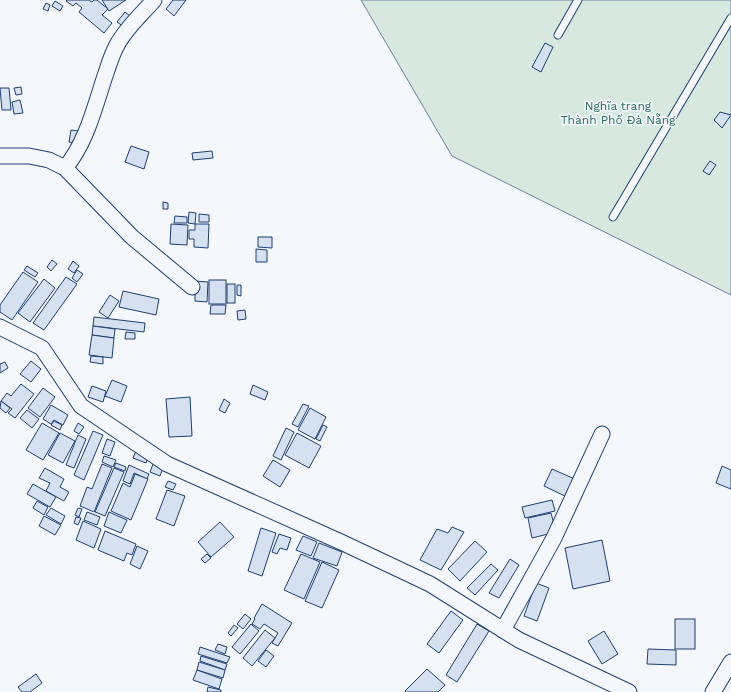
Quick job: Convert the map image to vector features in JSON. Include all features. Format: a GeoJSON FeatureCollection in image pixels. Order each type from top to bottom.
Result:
{"type":"FeatureCollection","features":[{"type":"Feature","properties":{"kind":"street"},"geometry":{"type":"LineString","coordinates":[[65,168],[72,160],[84,139],[110,60],[117,45],[125,33],[154,0]]}},
{"type":"Feature","properties":{"kind":"street"},"geometry":{"type":"LineString","coordinates":[[0,156],[29,156],[49,160],[65,168],[132,237],[192,287]]}},
{"type":"Feature","properties":{"kind":"street"},"geometry":{"type":"LineString","coordinates":[[0,327],[42,348],[80,406],[167,464],[430,584],[519,640],[628,692]]}},
{"type":"Feature","properties":{"kind":"street"},"geometry":{"type":"LineString","coordinates":[[503,630],[554,538],[602,434]]}},
{"type":"Feature","properties":{"kind":"street"},"geometry":{"type":"LineString","coordinates":[[714,692],[731,662]]}},
{"type":"Feature","properties":{"kind":"lane"},"geometry":{"type":"LineString","coordinates":[[558,35],[578,0]]}},
{"type":"Feature","properties":{"kind":"lane"},"geometry":{"type":"LineString","coordinates":[[613,217],[731,18]]}},
{"type":"Feature","properties":{"kind":"green space","name":"Nghĩa trang Thành Phố Đà Nẵng"},"geometry":{"type":"Polygon","coordinates":[[[361,0],[731,0],[731,295],[452,156],[361,0]]]}},
{"type":"Feature","properties":{"kind":"building"},"geometry":{"type":"Polygon","coordinates":[[[89,0],[92,2],[97,0],[108,9],[102,15],[112,23],[104,33],[79,12],[82,8],[76,3],[73,6],[66,1],[89,0]]]}},
{"type":"Feature","properties":{"kind":"building"},"geometry":{"type":"Polygon","coordinates":[[[102,0],[126,0],[109,11],[102,0]]]}},
{"type":"Feature","properties":{"kind":"building"},"geometry":{"type":"Polygon","coordinates":[[[173,0],[186,0],[174,16],[166,9],[173,0]]]}},
{"type":"Feature","properties":{"kind":"building"},"geometry":{"type":"Polygon","coordinates":[[[55,1],[63,6],[60,11],[52,6],[55,1]]]}},
{"type":"Feature","properties":{"kind":"building"},"geometry":{"type":"Polygon","coordinates":[[[46,3],[50,5],[48,11],[43,9],[46,3]]]}},
{"type":"Feature","properties":{"kind":"building"},"geometry":{"type":"Polygon","coordinates":[[[125,12],[135,20],[127,29],[117,22],[125,12]]]}},
{"type":"Feature","properties":{"kind":"building"},"geometry":{"type":"Polygon","coordinates":[[[545,43],[553,47],[541,72],[532,67],[545,43]]]}},
{"type":"Feature","properties":{"kind":"building"},"geometry":{"type":"Polygon","coordinates":[[[21,87],[22,94],[16,95],[14,88],[21,87]]]}},
{"type":"Feature","properties":{"kind":"building"},"geometry":{"type":"Polygon","coordinates":[[[0,88],[9,88],[11,110],[2,110],[0,88]]]}},
{"type":"Feature","properties":{"kind":"building"},"geometry":{"type":"Polygon","coordinates":[[[20,100],[23,113],[14,114],[12,102],[20,100]]]}},
{"type":"Feature","properties":{"kind":"building"},"geometry":{"type":"Polygon","coordinates":[[[720,112],[731,115],[722,128],[714,120],[720,112]]]}},
{"type":"Feature","properties":{"kind":"building"},"geometry":{"type":"Polygon","coordinates":[[[71,130],[79,131],[76,143],[69,142],[71,130]]]}},
{"type":"Feature","properties":{"kind":"building"},"geometry":{"type":"Polygon","coordinates":[[[131,146],[149,152],[144,169],[125,162],[131,146]]]}},
{"type":"Feature","properties":{"kind":"building"},"geometry":{"type":"Polygon","coordinates":[[[212,151],[213,158],[193,160],[192,153],[212,151]]]}},
{"type":"Feature","properties":{"kind":"building"},"geometry":{"type":"Polygon","coordinates":[[[710,161],[716,165],[709,175],[703,171],[710,161]]]}},
{"type":"Feature","properties":{"kind":"building"},"geometry":{"type":"Polygon","coordinates":[[[163,202],[168,203],[168,209],[163,209],[163,202]]]}},
{"type":"Feature","properties":{"kind":"building"},"geometry":{"type":"Polygon","coordinates":[[[189,212],[196,213],[195,224],[188,223],[189,212]]]}},
{"type":"Feature","properties":{"kind":"building"},"geometry":{"type":"Polygon","coordinates":[[[199,214],[209,215],[209,222],[199,222],[199,214]]]}},
{"type":"Feature","properties":{"kind":"building"},"geometry":{"type":"Polygon","coordinates":[[[175,216],[187,217],[187,223],[174,223],[175,216]]]}},
{"type":"Feature","properties":{"kind":"building"},"geometry":{"type":"Polygon","coordinates":[[[171,224],[188,225],[187,245],[170,244],[171,224]]]}},
{"type":"Feature","properties":{"kind":"building"},"geometry":{"type":"Polygon","coordinates":[[[195,224],[209,224],[208,248],[194,247],[194,239],[189,239],[189,230],[195,230],[195,224]]]}},
{"type":"Feature","properties":{"kind":"building"},"geometry":{"type":"Polygon","coordinates":[[[258,237],[272,237],[272,248],[258,247],[258,237]]]}},
{"type":"Feature","properties":{"kind":"building"},"geometry":{"type":"Polygon","coordinates":[[[256,249],[267,250],[267,262],[256,262],[256,249]]]}},
{"type":"Feature","properties":{"kind":"building"},"geometry":{"type":"Polygon","coordinates":[[[52,260],[57,264],[51,271],[47,267],[52,260]]]}},
{"type":"Feature","properties":{"kind":"building"},"geometry":{"type":"Polygon","coordinates":[[[73,261],[79,266],[74,273],[68,269],[73,261]]]}},
{"type":"Feature","properties":{"kind":"building"},"geometry":{"type":"Polygon","coordinates":[[[27,266],[38,273],[35,277],[24,270],[27,266]]]}},
{"type":"Feature","properties":{"kind":"building"},"geometry":{"type":"Polygon","coordinates":[[[77,270],[83,274],[77,282],[72,278],[77,270]]]}},
{"type":"Feature","properties":{"kind":"building"},"geometry":{"type":"Polygon","coordinates":[[[23,272],[38,282],[12,320],[0,312],[0,305],[23,272]]]}},
{"type":"Feature","properties":{"kind":"building"},"geometry":{"type":"Polygon","coordinates":[[[66,277],[77,284],[44,330],[33,323],[66,277]]]}},
{"type":"Feature","properties":{"kind":"building"},"geometry":{"type":"Polygon","coordinates":[[[44,279],[55,288],[30,322],[18,313],[44,279]]]}},
{"type":"Feature","properties":{"kind":"building"},"geometry":{"type":"Polygon","coordinates":[[[209,280],[226,280],[226,304],[209,304],[209,280]]]}},
{"type":"Feature","properties":{"kind":"building"},"geometry":{"type":"Polygon","coordinates":[[[195,281],[208,282],[207,302],[195,301],[195,281]]]}},
{"type":"Feature","properties":{"kind":"building"},"geometry":{"type":"Polygon","coordinates":[[[227,284],[235,284],[235,303],[227,303],[227,284]]]}},
{"type":"Feature","properties":{"kind":"building"},"geometry":{"type":"Polygon","coordinates":[[[237,285],[241,285],[241,296],[237,295],[237,285]]]}},
{"type":"Feature","properties":{"kind":"building"},"geometry":{"type":"Polygon","coordinates":[[[123,291],[159,299],[156,315],[119,307],[123,291]]]}},
{"type":"Feature","properties":{"kind":"building"},"geometry":{"type":"Polygon","coordinates":[[[110,295],[119,301],[108,318],[99,312],[110,295]]]}},
{"type":"Feature","properties":{"kind":"building"},"geometry":{"type":"Polygon","coordinates":[[[211,305],[226,305],[225,314],[210,314],[211,305]]]}},
{"type":"Feature","properties":{"kind":"building"},"geometry":{"type":"Polygon","coordinates":[[[245,310],[246,319],[238,320],[237,311],[245,310]]]}},
{"type":"Feature","properties":{"kind":"building"},"geometry":{"type":"Polygon","coordinates":[[[94,317],[145,323],[144,332],[93,326],[94,317]]]}},
{"type":"Feature","properties":{"kind":"building"},"geometry":{"type":"Polygon","coordinates":[[[93,326],[115,329],[114,338],[92,335],[93,326]]]}},
{"type":"Feature","properties":{"kind":"building"},"geometry":{"type":"Polygon","coordinates":[[[126,332],[135,333],[135,339],[125,339],[126,332]]]}},
{"type":"Feature","properties":{"kind":"building"},"geometry":{"type":"Polygon","coordinates":[[[92,335],[114,338],[112,358],[89,355],[92,335]]]}},
{"type":"Feature","properties":{"kind":"building"},"geometry":{"type":"Polygon","coordinates":[[[91,356],[103,357],[103,364],[90,362],[91,356]]]}},
{"type":"Feature","properties":{"kind":"building"},"geometry":{"type":"Polygon","coordinates":[[[31,361],[41,369],[31,382],[20,374],[31,361]]]}},
{"type":"Feature","properties":{"kind":"building"},"geometry":{"type":"Polygon","coordinates":[[[5,362],[8,368],[0,373],[0,364],[5,362]]]}},
{"type":"Feature","properties":{"kind":"building"},"geometry":{"type":"Polygon","coordinates":[[[112,380],[127,386],[121,402],[105,396],[112,380]]]}},
{"type":"Feature","properties":{"kind":"building"},"geometry":{"type":"Polygon","coordinates":[[[21,384],[34,394],[15,418],[8,413],[12,409],[1,401],[7,393],[11,396],[21,384]]]}},
{"type":"Feature","properties":{"kind":"building"},"geometry":{"type":"Polygon","coordinates":[[[253,385],[268,392],[265,400],[250,394],[253,385]]]}},
{"type":"Feature","properties":{"kind":"building"},"geometry":{"type":"Polygon","coordinates":[[[92,386],[106,391],[103,402],[88,397],[92,386]]]}},
{"type":"Feature","properties":{"kind":"building"},"geometry":{"type":"Polygon","coordinates":[[[43,388],[55,397],[40,417],[28,408],[43,388]]]}},
{"type":"Feature","properties":{"kind":"building"},"geometry":{"type":"Polygon","coordinates":[[[190,397],[192,436],[169,437],[166,399],[190,397]]]}},
{"type":"Feature","properties":{"kind":"building"},"geometry":{"type":"Polygon","coordinates":[[[224,399],[230,403],[225,413],[219,410],[224,399]]]}},
{"type":"Feature","properties":{"kind":"building"},"geometry":{"type":"Polygon","coordinates":[[[1,401],[10,408],[6,413],[0,408],[1,401]]]}},
{"type":"Feature","properties":{"kind":"building"},"geometry":{"type":"Polygon","coordinates":[[[303,404],[309,406],[298,427],[292,424],[303,404]]]}},
{"type":"Feature","properties":{"kind":"building"},"geometry":{"type":"Polygon","coordinates":[[[51,405],[68,415],[63,425],[54,420],[51,424],[43,419],[51,405]]]}},
{"type":"Feature","properties":{"kind":"building"},"geometry":{"type":"Polygon","coordinates":[[[310,408],[326,417],[315,439],[298,430],[310,408]]]}},
{"type":"Feature","properties":{"kind":"building"},"geometry":{"type":"Polygon","coordinates":[[[27,410],[39,419],[32,428],[20,418],[27,410]]]}},
{"type":"Feature","properties":{"kind":"building"},"geometry":{"type":"Polygon","coordinates":[[[54,421],[62,425],[60,430],[51,425],[54,421]]]}},
{"type":"Feature","properties":{"kind":"building"},"geometry":{"type":"Polygon","coordinates":[[[42,423],[59,433],[43,460],[26,450],[42,423]]]}},
{"type":"Feature","properties":{"kind":"building"},"geometry":{"type":"Polygon","coordinates":[[[78,423],[84,427],[79,434],[74,431],[78,423]]]}},
{"type":"Feature","properties":{"kind":"building"},"geometry":{"type":"Polygon","coordinates":[[[323,425],[327,427],[320,441],[316,439],[323,425]]]}},
{"type":"Feature","properties":{"kind":"building"},"geometry":{"type":"Polygon","coordinates":[[[286,428],[294,432],[281,460],[273,456],[286,428]]]}},
{"type":"Feature","properties":{"kind":"building"},"geometry":{"type":"Polygon","coordinates":[[[93,431],[103,435],[84,480],[74,475],[93,431]]]}},
{"type":"Feature","properties":{"kind":"building"},"geometry":{"type":"Polygon","coordinates":[[[60,433],[75,441],[63,463],[48,455],[60,433]]]}},
{"type":"Feature","properties":{"kind":"building"},"geometry":{"type":"Polygon","coordinates":[[[297,433],[321,446],[309,468],[285,455],[297,433]]]}},
{"type":"Feature","properties":{"kind":"building"},"geometry":{"type":"Polygon","coordinates":[[[78,435],[86,439],[74,468],[66,465],[78,435]]]}},
{"type":"Feature","properties":{"kind":"building"},"geometry":{"type":"Polygon","coordinates":[[[107,439],[115,442],[110,456],[102,453],[107,439]]]}},
{"type":"Feature","properties":{"kind":"building"},"geometry":{"type":"Polygon","coordinates":[[[136,451],[149,456],[146,463],[133,458],[136,451]]]}},
{"type":"Feature","properties":{"kind":"building"},"geometry":{"type":"Polygon","coordinates":[[[104,456],[116,460],[113,467],[102,462],[104,456]]]}},
{"type":"Feature","properties":{"kind":"building"},"geometry":{"type":"Polygon","coordinates":[[[273,460],[290,470],[280,487],[263,476],[273,460]]]}},
{"type":"Feature","properties":{"kind":"building"},"geometry":{"type":"Polygon","coordinates":[[[116,463],[126,467],[125,471],[114,467],[116,463]]]}},
{"type":"Feature","properties":{"kind":"building"},"geometry":{"type":"Polygon","coordinates":[[[102,464],[112,468],[94,512],[80,506],[87,487],[92,489],[102,464]]]}},
{"type":"Feature","properties":{"kind":"building"},"geometry":{"type":"Polygon","coordinates":[[[153,464],[163,468],[160,476],[150,472],[153,464]]]}},
{"type":"Feature","properties":{"kind":"building"},"geometry":{"type":"Polygon","coordinates":[[[129,465],[149,474],[147,479],[134,473],[130,484],[123,481],[129,465]]]}},
{"type":"Feature","properties":{"kind":"building"},"geometry":{"type":"Polygon","coordinates":[[[722,466],[731,470],[731,489],[716,483],[722,466]]]}},
{"type":"Feature","properties":{"kind":"building"},"geometry":{"type":"Polygon","coordinates":[[[45,468],[64,479],[60,487],[69,492],[64,501],[46,491],[50,483],[39,478],[45,468]]]}},
{"type":"Feature","properties":{"kind":"building"},"geometry":{"type":"Polygon","coordinates":[[[114,468],[124,472],[105,516],[95,512],[114,468]]]}},
{"type":"Feature","properties":{"kind":"building"},"geometry":{"type":"Polygon","coordinates":[[[552,469],[577,480],[569,498],[544,486],[552,469]]]}},
{"type":"Feature","properties":{"kind":"building"},"geometry":{"type":"Polygon","coordinates":[[[135,474],[148,479],[131,520],[111,511],[123,483],[130,487],[135,474]]]}},
{"type":"Feature","properties":{"kind":"building"},"geometry":{"type":"Polygon","coordinates":[[[168,481],[176,484],[173,490],[165,487],[168,481]]]}},
{"type":"Feature","properties":{"kind":"building"},"geometry":{"type":"Polygon","coordinates":[[[33,484],[56,497],[50,507],[27,494],[33,484]]]}},
{"type":"Feature","properties":{"kind":"building"},"geometry":{"type":"Polygon","coordinates":[[[167,490],[185,496],[174,526],[156,519],[167,490]]]}},
{"type":"Feature","properties":{"kind":"building"},"geometry":{"type":"Polygon","coordinates":[[[552,500],[555,511],[525,518],[522,507],[552,500]]]}},
{"type":"Feature","properties":{"kind":"building"},"geometry":{"type":"Polygon","coordinates":[[[37,501],[48,507],[44,515],[33,508],[37,501]]]}},
{"type":"Feature","properties":{"kind":"building"},"geometry":{"type":"Polygon","coordinates":[[[51,508],[65,516],[61,524],[46,515],[51,508]]]}},
{"type":"Feature","properties":{"kind":"building"},"geometry":{"type":"Polygon","coordinates":[[[78,508],[82,509],[79,517],[75,515],[78,508]]]}},
{"type":"Feature","properties":{"kind":"building"},"geometry":{"type":"Polygon","coordinates":[[[87,512],[100,517],[97,525],[84,520],[87,512]]]}},
{"type":"Feature","properties":{"kind":"building"},"geometry":{"type":"Polygon","coordinates":[[[109,512],[127,520],[121,533],[104,526],[109,512]]]}},
{"type":"Feature","properties":{"kind":"building"},"geometry":{"type":"Polygon","coordinates":[[[551,513],[556,532],[532,538],[528,518],[551,513]]]}},
{"type":"Feature","properties":{"kind":"building"},"geometry":{"type":"Polygon","coordinates":[[[44,516],[61,525],[55,535],[39,526],[44,516]]]}},
{"type":"Feature","properties":{"kind":"building"},"geometry":{"type":"Polygon","coordinates":[[[76,517],[81,518],[78,525],[74,523],[76,517]]]}},
{"type":"Feature","properties":{"kind":"building"},"geometry":{"type":"Polygon","coordinates":[[[83,521],[101,529],[94,548],[76,540],[83,521]]]}},
{"type":"Feature","properties":{"kind":"building"},"geometry":{"type":"Polygon","coordinates":[[[220,522],[234,537],[211,557],[198,542],[220,522]]]}},
{"type":"Feature","properties":{"kind":"building"},"geometry":{"type":"Polygon","coordinates":[[[452,527],[464,532],[441,570],[420,560],[437,529],[448,533],[452,527]]]}},
{"type":"Feature","properties":{"kind":"building"},"geometry":{"type":"Polygon","coordinates":[[[261,528],[276,533],[262,576],[248,571],[261,528]]]}},
{"type":"Feature","properties":{"kind":"building"},"geometry":{"type":"Polygon","coordinates":[[[105,531],[136,544],[132,555],[127,553],[124,561],[98,550],[105,531]]]}},
{"type":"Feature","properties":{"kind":"building"},"geometry":{"type":"Polygon","coordinates":[[[279,534],[291,538],[287,550],[280,548],[277,554],[272,552],[279,534]]]}},
{"type":"Feature","properties":{"kind":"building"},"geometry":{"type":"Polygon","coordinates":[[[303,536],[317,542],[311,556],[296,550],[303,536]]]}},
{"type":"Feature","properties":{"kind":"building"},"geometry":{"type":"Polygon","coordinates":[[[602,540],[610,581],[573,589],[565,548],[602,540]]]}},
{"type":"Feature","properties":{"kind":"building"},"geometry":{"type":"Polygon","coordinates":[[[475,541],[487,552],[460,581],[448,569],[475,541]]]}},
{"type":"Feature","properties":{"kind":"building"},"geometry":{"type":"Polygon","coordinates":[[[319,543],[342,552],[337,566],[313,558],[319,543]]]}},
{"type":"Feature","properties":{"kind":"building"},"geometry":{"type":"Polygon","coordinates":[[[137,546],[148,551],[140,569],[130,564],[137,546]]]}},
{"type":"Feature","properties":{"kind":"building"},"geometry":{"type":"Polygon","coordinates":[[[207,554],[211,558],[205,563],[201,559],[207,554]]]}},
{"type":"Feature","properties":{"kind":"building"},"geometry":{"type":"Polygon","coordinates":[[[301,554],[320,562],[304,599],[284,590],[301,554]]]}},
{"type":"Feature","properties":{"kind":"building"},"geometry":{"type":"Polygon","coordinates":[[[510,559],[519,565],[499,598],[489,593],[510,559]]]}},
{"type":"Feature","properties":{"kind":"building"},"geometry":{"type":"Polygon","coordinates":[[[322,562],[339,570],[322,608],[305,601],[322,562]]]}},
{"type":"Feature","properties":{"kind":"building"},"geometry":{"type":"Polygon","coordinates":[[[491,564],[498,570],[475,595],[467,588],[491,564]]]}},
{"type":"Feature","properties":{"kind":"building"},"geometry":{"type":"Polygon","coordinates":[[[536,583],[549,588],[537,621],[524,616],[536,583]]]}},
{"type":"Feature","properties":{"kind":"building"},"geometry":{"type":"Polygon","coordinates":[[[262,604],[292,623],[278,646],[272,643],[278,633],[264,624],[260,629],[252,624],[262,604]]]}},
{"type":"Feature","properties":{"kind":"building"},"geometry":{"type":"Polygon","coordinates":[[[451,611],[463,620],[439,653],[427,644],[451,611]]]}},
{"type":"Feature","properties":{"kind":"building"},"geometry":{"type":"Polygon","coordinates":[[[245,614],[251,619],[243,629],[237,624],[245,614]]]}},
{"type":"Feature","properties":{"kind":"building"},"geometry":{"type":"Polygon","coordinates":[[[675,619],[695,619],[695,649],[675,649],[675,619]]]}},
{"type":"Feature","properties":{"kind":"building"},"geometry":{"type":"Polygon","coordinates":[[[251,624],[259,631],[240,654],[232,647],[251,624]]]}},
{"type":"Feature","properties":{"kind":"building"},"geometry":{"type":"Polygon","coordinates":[[[477,624],[489,631],[457,682],[446,675],[477,624]]]}},
{"type":"Feature","properties":{"kind":"building"},"geometry":{"type":"Polygon","coordinates":[[[234,625],[238,628],[231,636],[228,633],[234,625]]]}},
{"type":"Feature","properties":{"kind":"building"},"geometry":{"type":"Polygon","coordinates":[[[265,630],[275,638],[252,666],[243,658],[265,630]]]}},
{"type":"Feature","properties":{"kind":"building"},"geometry":{"type":"Polygon","coordinates":[[[604,631],[618,654],[602,664],[588,641],[604,631]]]}},
{"type":"Feature","properties":{"kind":"building"},"geometry":{"type":"Polygon","coordinates":[[[218,644],[227,647],[225,654],[215,650],[218,644]]]}},
{"type":"Feature","properties":{"kind":"building"},"geometry":{"type":"Polygon","coordinates":[[[200,647],[230,657],[227,663],[198,654],[200,647]]]}},
{"type":"Feature","properties":{"kind":"building"},"geometry":{"type":"Polygon","coordinates":[[[648,649],[676,650],[676,665],[647,664],[648,649]]]}},
{"type":"Feature","properties":{"kind":"building"},"geometry":{"type":"Polygon","coordinates":[[[266,650],[274,656],[266,667],[258,661],[266,650]]]}},
{"type":"Feature","properties":{"kind":"building"},"geometry":{"type":"Polygon","coordinates":[[[201,656],[227,664],[225,670],[200,661],[201,656]]]}},
{"type":"Feature","properties":{"kind":"building"},"geometry":{"type":"Polygon","coordinates":[[[199,662],[225,670],[223,678],[197,670],[199,662]]]}},
{"type":"Feature","properties":{"kind":"building"},"geometry":{"type":"Polygon","coordinates":[[[427,669],[445,685],[438,692],[406,692],[405,691],[427,669]]]}},
{"type":"Feature","properties":{"kind":"building"},"geometry":{"type":"Polygon","coordinates":[[[197,670],[222,679],[219,689],[193,680],[197,670]]]}},
{"type":"Feature","properties":{"kind":"building"},"geometry":{"type":"Polygon","coordinates":[[[36,674],[42,683],[30,692],[22,692],[18,687],[36,674]]]}},
{"type":"Feature","properties":{"kind":"building"},"geometry":{"type":"Polygon","coordinates":[[[208,687],[221,690],[221,692],[207,692],[208,687]]]}}]}
